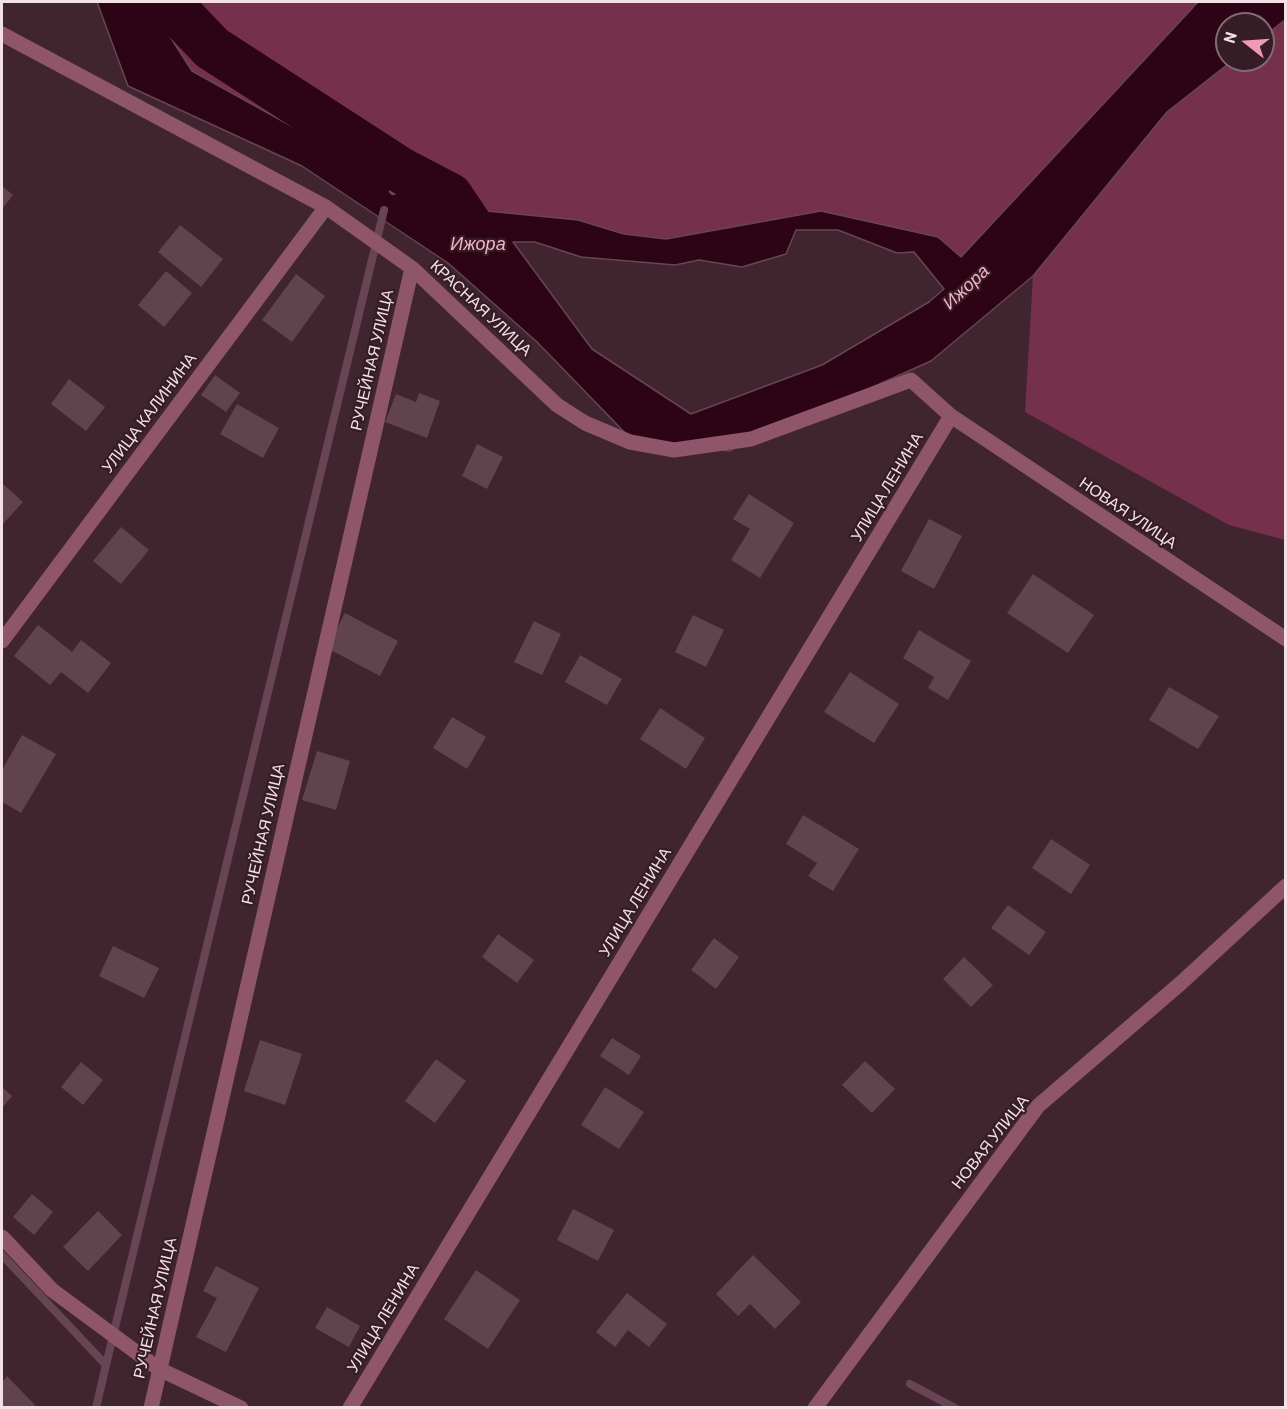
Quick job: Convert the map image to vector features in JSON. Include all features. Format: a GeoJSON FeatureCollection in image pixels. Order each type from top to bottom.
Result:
{"type":"FeatureCollection","features":[{"type":"Feature","properties":{"kind":"street","name":"КРАСНАЯ УЛИЦА"},"geometry":{"type":"LineString","coordinates":[[2,34],[326,207],[412,268],[557,405],[585,423],[630,442],[674,450],[751,439],[911,380],[951,416]]}},
{"type":"Feature","properties":{"kind":"street","name":"УЛИЦА КАЛИНИНА"},"geometry":{"type":"LineString","coordinates":[[2,641],[326,207]]}},
{"type":"Feature","properties":{"kind":"street","name":"РУЧЕЙНАЯ УЛИЦА"},"geometry":{"type":"LineString","coordinates":[[151,1407],[412,268]]}},
{"type":"Feature","properties":{"kind":"street","name":"НОВАЯ УЛИЦА"},"geometry":{"type":"LineString","coordinates":[[951,416],[1286,639]]}},
{"type":"Feature","properties":{"kind":"street","name":"УЛИЦА ЛЕНИНА"},"geometry":{"type":"LineString","coordinates":[[350,1407],[951,416]]}},
{"type":"Feature","properties":{"kind":"street","name":"НОВАЯ УЛИЦА"},"geometry":{"type":"LineString","coordinates":[[815,1407],[1038,1106],[1181,983],[1286,886]]}},
{"type":"Feature","properties":{"kind":"street"},"geometry":{"type":"LineString","coordinates":[[2,1237],[52,1290],[159,1369],[241,1407]]}},
{"type":"Feature","properties":{"kind":"shaded area"},"geometry":{"type":"Polygon","coordinates":[[[148,2],[1198,2],[961,257],[938,237],[821,211],[667,239],[624,234],[578,220],[436,206],[192,71],[148,2]]]}},
{"type":"Feature","properties":{"kind":"shaded area"},"geometry":{"type":"Polygon","coordinates":[[[1285,19],[1285,540],[1229,525],[1025,412],[1033,276],[1167,112],[1218,72],[1275,72],[1275,27],[1285,19]]]}},
{"type":"Feature","properties":{"kind":"water","name":"Ижора"},"geometry":{"type":"Polygon","coordinates":[[[97,2],[148,2],[192,71],[436,206],[578,220],[624,234],[666,239],[821,211],[938,237],[961,257],[1198,2],[1285,2],[1286,19],[1275,28],[1275,12],[1215,12],[1215,72],[1218,72],[1167,112],[1033,276],[931,361],[729,451],[632,440],[537,342],[448,263],[302,166],[128,86],[97,2]],[[796,230],[786,254],[742,267],[699,260],[675,265],[581,257],[535,242],[513,242],[592,349],[691,414],[822,365],[929,302],[944,289],[914,252],[897,253],[838,230],[796,230]]]}},
{"type":"Feature","properties":{"kind":"building"},"geometry":{"type":"Polygon","coordinates":[[[2,186],[13,195],[2,209],[2,186]]]}},
{"type":"Feature","properties":{"kind":"building"},"geometry":{"type":"Polygon","coordinates":[[[180,225],[223,259],[201,287],[158,252],[180,225]]]}},
{"type":"Feature","properties":{"kind":"building"},"geometry":{"type":"Polygon","coordinates":[[[166,271],[192,293],[164,327],[138,305],[166,271]]]}},
{"type":"Feature","properties":{"kind":"building"},"geometry":{"type":"Polygon","coordinates":[[[296,274],[325,296],[292,342],[262,320],[296,274]]]}},
{"type":"Feature","properties":{"kind":"building"},"geometry":{"type":"Polygon","coordinates":[[[215,375],[240,393],[226,412],[201,395],[215,375]]]}},
{"type":"Feature","properties":{"kind":"building"},"geometry":{"type":"Polygon","coordinates":[[[69,379],[105,407],[86,431],[51,404],[69,379]]]}},
{"type":"Feature","properties":{"kind":"building"},"geometry":{"type":"Polygon","coordinates":[[[419,393],[440,401],[427,438],[385,422],[396,394],[416,402],[419,393]]]}},
{"type":"Feature","properties":{"kind":"building"},"geometry":{"type":"Polygon","coordinates":[[[237,404],[279,428],[263,458],[220,434],[237,404]]]}},
{"type":"Feature","properties":{"kind":"building"},"geometry":{"type":"Polygon","coordinates":[[[477,444],[503,457],[487,489],[462,476],[477,444]]]}},
{"type":"Feature","properties":{"kind":"building"},"geometry":{"type":"Polygon","coordinates":[[[2,483],[23,502],[2,525],[2,483]]]}},
{"type":"Feature","properties":{"kind":"building"},"geometry":{"type":"Polygon","coordinates":[[[749,494],[794,523],[760,578],[731,560],[750,529],[733,519],[749,494]]]}},
{"type":"Feature","properties":{"kind":"building"},"geometry":{"type":"Polygon","coordinates":[[[929,519],[962,536],[934,589],[901,571],[929,519]]]}},
{"type":"Feature","properties":{"kind":"building"},"geometry":{"type":"Polygon","coordinates":[[[121,527],[149,550],[121,584],[93,561],[121,527]]]}},
{"type":"Feature","properties":{"kind":"building"},"geometry":{"type":"Polygon","coordinates":[[[1033,574],[1094,615],[1068,653],[1007,613],[1033,574]]]}},
{"type":"Feature","properties":{"kind":"building"},"geometry":{"type":"Polygon","coordinates":[[[345,613],[398,641],[380,676],[327,648],[345,613]]]}},
{"type":"Feature","properties":{"kind":"building"},"geometry":{"type":"Polygon","coordinates":[[[693,615],[724,630],[706,667],[675,652],[693,615]]]}},
{"type":"Feature","properties":{"kind":"building"},"geometry":{"type":"Polygon","coordinates":[[[534,621],[561,634],[542,675],[514,662],[534,621]]]}},
{"type":"Feature","properties":{"kind":"building"},"geometry":{"type":"Polygon","coordinates":[[[38,625],[72,652],[81,640],[111,663],[88,693],[61,672],[50,685],[14,656],[38,625]]]}},
{"type":"Feature","properties":{"kind":"building"},"geometry":{"type":"Polygon","coordinates":[[[919,630],[971,661],[948,700],[928,688],[934,677],[903,658],[919,630]]]}},
{"type":"Feature","properties":{"kind":"building"},"geometry":{"type":"Polygon","coordinates":[[[580,655],[622,679],[607,705],[565,682],[580,655]]]}},
{"type":"Feature","properties":{"kind":"building"},"geometry":{"type":"Polygon","coordinates":[[[850,672],[899,704],[874,743],[824,712],[850,672]]]}},
{"type":"Feature","properties":{"kind":"building"},"geometry":{"type":"Polygon","coordinates":[[[1169,687],[1219,716],[1198,749],[1149,720],[1169,687]]]}},
{"type":"Feature","properties":{"kind":"building"},"geometry":{"type":"Polygon","coordinates":[[[660,708],[705,738],[686,769],[640,739],[660,708]]]}},
{"type":"Feature","properties":{"kind":"building"},"geometry":{"type":"Polygon","coordinates":[[[452,717],[486,737],[467,769],[433,748],[452,717]]]}},
{"type":"Feature","properties":{"kind":"building"},"geometry":{"type":"Polygon","coordinates":[[[22,735],[56,754],[21,813],[2,802],[2,770],[22,735]]]}},
{"type":"Feature","properties":{"kind":"building"},"geometry":{"type":"Polygon","coordinates":[[[317,751],[350,761],[336,810],[302,800],[317,751]]]}},
{"type":"Feature","properties":{"kind":"building"},"geometry":{"type":"Polygon","coordinates":[[[803,815],[859,849],[833,891],[808,876],[817,863],[786,844],[803,815]]]}},
{"type":"Feature","properties":{"kind":"building"},"geometry":{"type":"Polygon","coordinates":[[[1051,839],[1090,865],[1071,894],[1032,868],[1051,839]]]}},
{"type":"Feature","properties":{"kind":"building"},"geometry":{"type":"Polygon","coordinates":[[[1008,905],[1046,932],[1029,955],[991,928],[1008,905]]]}},
{"type":"Feature","properties":{"kind":"building"},"geometry":{"type":"Polygon","coordinates":[[[498,934],[534,960],[517,983],[482,957],[498,934]]]}},
{"type":"Feature","properties":{"kind":"building"},"geometry":{"type":"Polygon","coordinates":[[[714,938],[739,957],[716,989],[691,970],[714,938]]]}},
{"type":"Feature","properties":{"kind":"building"},"geometry":{"type":"Polygon","coordinates":[[[113,946],[159,968],[144,998],[99,976],[113,946]]]}},
{"type":"Feature","properties":{"kind":"building"},"geometry":{"type":"Polygon","coordinates":[[[964,957],[993,985],[971,1007],[943,979],[964,957]]]}},
{"type":"Feature","properties":{"kind":"building"},"geometry":{"type":"Polygon","coordinates":[[[612,1038],[641,1056],[629,1075],[600,1056],[612,1038]]]}},
{"type":"Feature","properties":{"kind":"building"},"geometry":{"type":"Polygon","coordinates":[[[260,1040],[302,1054],[285,1105],[244,1091],[260,1040]]]}},
{"type":"Feature","properties":{"kind":"building"},"geometry":{"type":"Polygon","coordinates":[[[436,1059],[466,1081],[435,1123],[405,1101],[436,1059]]]}},
{"type":"Feature","properties":{"kind":"building"},"geometry":{"type":"Polygon","coordinates":[[[865,1061],[895,1089],[872,1113],[842,1085],[865,1061]]]}},
{"type":"Feature","properties":{"kind":"building"},"geometry":{"type":"Polygon","coordinates":[[[81,1062],[103,1080],[83,1105],[61,1087],[81,1062]]]}},
{"type":"Feature","properties":{"kind":"building"},"geometry":{"type":"Polygon","coordinates":[[[2,1087],[12,1096],[2,1108],[2,1087]]]}},
{"type":"Feature","properties":{"kind":"building"},"geometry":{"type":"Polygon","coordinates":[[[605,1087],[644,1112],[619,1149],[581,1125],[605,1087]]]}},
{"type":"Feature","properties":{"kind":"building"},"geometry":{"type":"Polygon","coordinates":[[[32,1194],[53,1212],[34,1235],[13,1217],[32,1194]]]}},
{"type":"Feature","properties":{"kind":"building"},"geometry":{"type":"Polygon","coordinates":[[[573,1209],[614,1230],[598,1261],[557,1240],[573,1209]]]}},
{"type":"Feature","properties":{"kind":"building"},"geometry":{"type":"Polygon","coordinates":[[[98,1211],[122,1235],[88,1271],[63,1247],[98,1211]]]}},
{"type":"Feature","properties":{"kind":"building"},"geometry":{"type":"Polygon","coordinates":[[[753,1255],[801,1302],[775,1329],[750,1304],[738,1316],[716,1294],[753,1255]]]}},
{"type":"Feature","properties":{"kind":"building"},"geometry":{"type":"Polygon","coordinates":[[[216,1266],[259,1288],[226,1352],[196,1337],[217,1298],[203,1291],[216,1266]]]}},
{"type":"Feature","properties":{"kind":"building"},"geometry":{"type":"Polygon","coordinates":[[[476,1270],[520,1300],[488,1349],[444,1319],[476,1270]]]}},
{"type":"Feature","properties":{"kind":"building"},"geometry":{"type":"Polygon","coordinates":[[[627,1293],[667,1324],[649,1347],[628,1330],[615,1347],[596,1332],[627,1293]]]}},
{"type":"Feature","properties":{"kind":"building"},"geometry":{"type":"Polygon","coordinates":[[[327,1307],[360,1326],[349,1347],[315,1328],[327,1307]]]}},
{"type":"Feature","properties":{"kind":"building"},"geometry":{"type":"Polygon","coordinates":[[[7,1376],[35,1405],[33,1408],[2,1408],[2,1382],[7,1376]]]}},
{"type":"Feature","properties":{"kind":"waterway","name":"Ижора"},"geometry":{"type":"LineString","coordinates":[[168,2],[212,48],[402,171],[450,196],[493,260]]}},
{"type":"Feature","properties":{"kind":"waterway"},"geometry":{"type":"LineString","coordinates":[[393,191],[402,171]]}},
{"type":"Feature","properties":{"kind":"waterway"},"geometry":{"type":"LineString","coordinates":[[2,1255],[106,1365],[384,210]]}},
{"type":"Feature","properties":{"kind":"waterway"},"geometry":{"type":"LineString","coordinates":[[96,1408],[106,1365]]}},
{"type":"Feature","properties":{"kind":"waterway"},"geometry":{"type":"LineString","coordinates":[[910,1384],[955,1408]]}}]}
